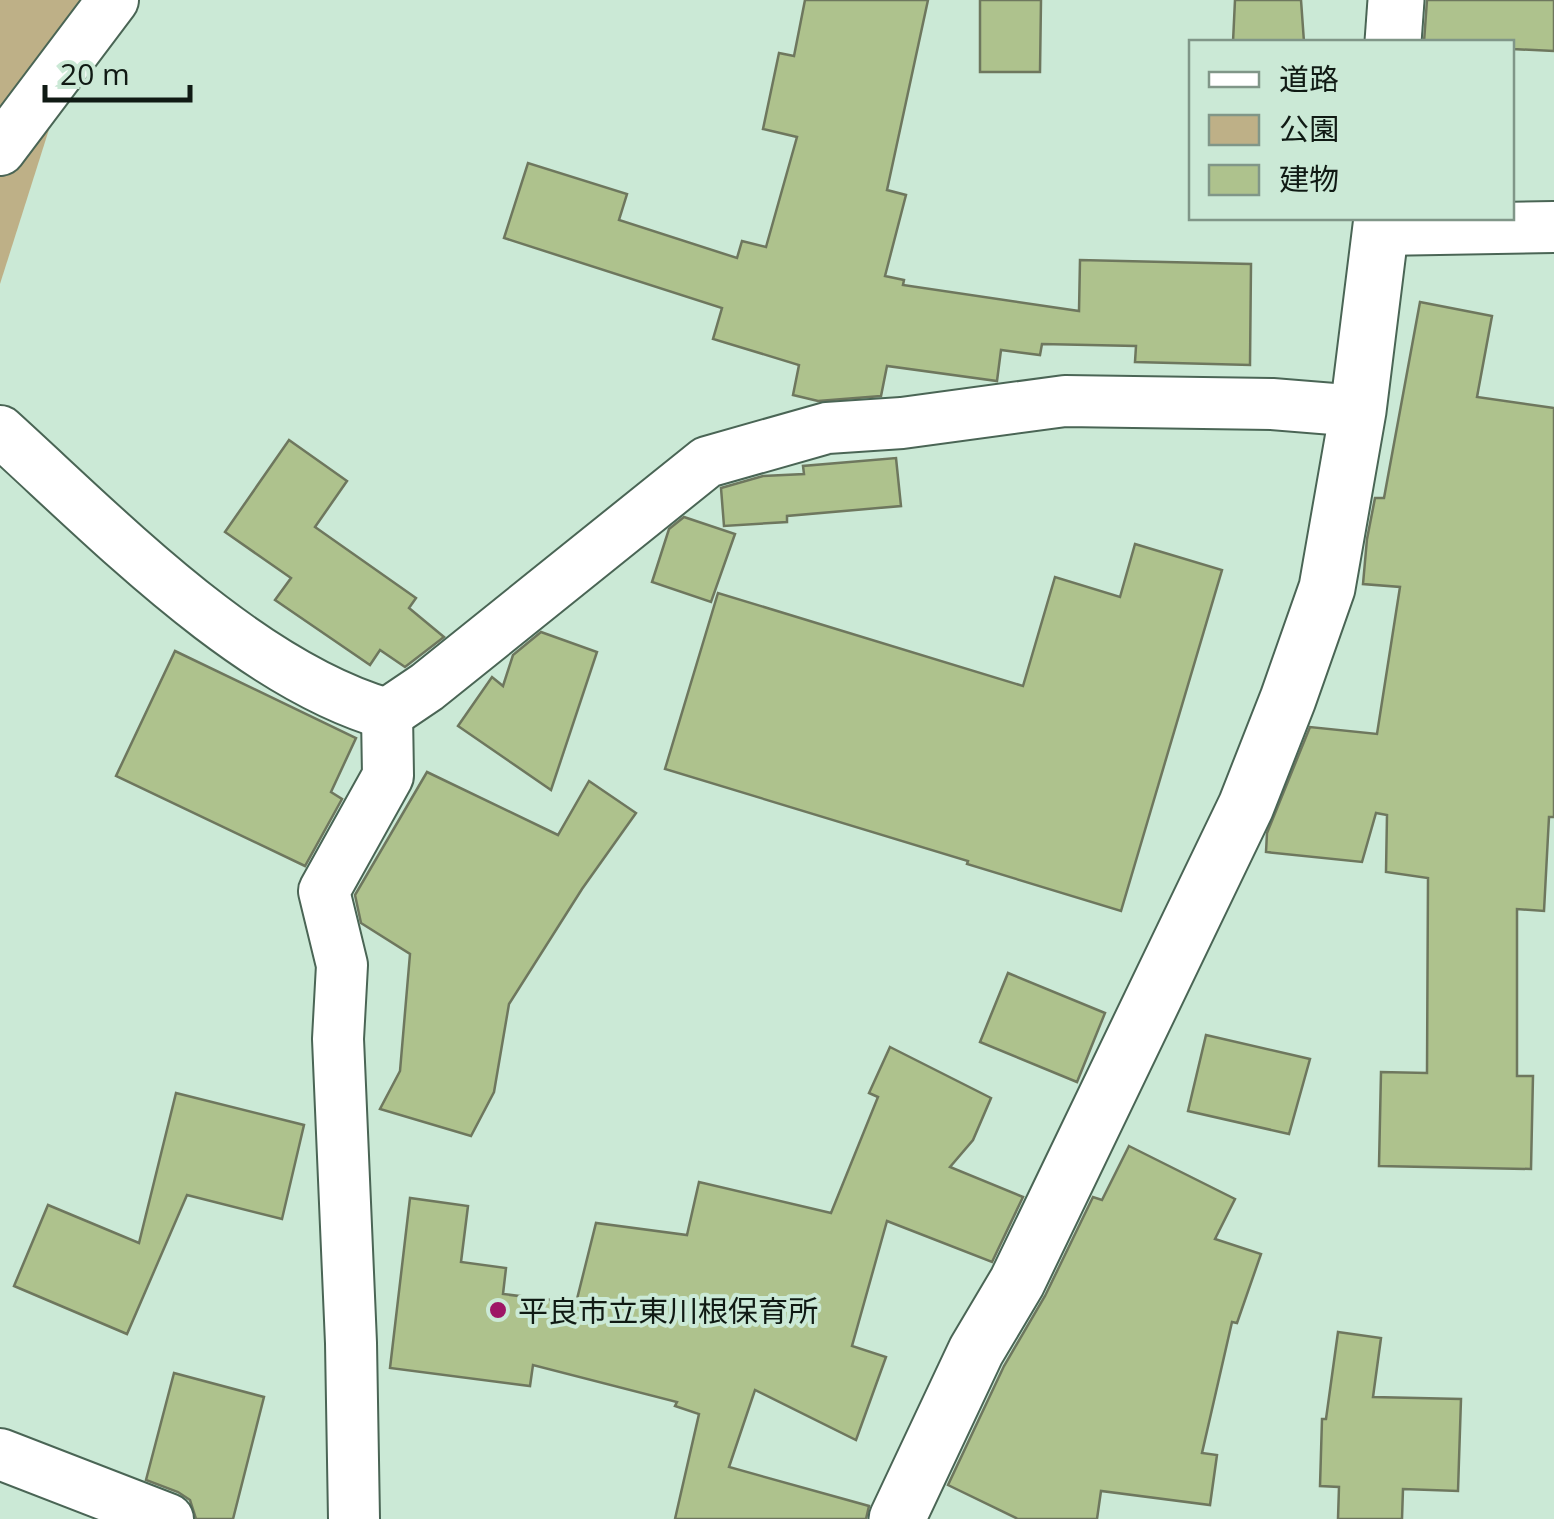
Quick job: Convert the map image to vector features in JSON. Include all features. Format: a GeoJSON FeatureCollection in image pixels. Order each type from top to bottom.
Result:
{"type":"FeatureCollection","features":[{"type":"Feature","properties":{"kind":"street"},"geometry":{"type":"LineString","coordinates":[[0,150],[113,0]]}},
{"type":"Feature","properties":{"kind":"street"},"geometry":{"type":"LineString","coordinates":[[1393,40],[1396,0]]}},
{"type":"Feature","properties":{"kind":"street"},"geometry":{"type":"LineString","coordinates":[[897,1519],[976,1351],[1018,1282],[1246,806],[1326,588],[1358,411],[1381,224],[1554,227]]}},
{"type":"Feature","properties":{"kind":"street"},"geometry":{"type":"LineString","coordinates":[[0,431],[167,582],[263,654],[351,704],[388,714],[707,462],[827,428],[902,423],[1065,402],[1272,404],[1358,411]]}},
{"type":"Feature","properties":{"kind":"street"},"geometry":{"type":"LineString","coordinates":[[354,1519],[338,1039],[342,965],[324,891],[388,776],[388,714]]}},
{"type":"Feature","properties":{"kind":"street"},"geometry":{"type":"LineString","coordinates":[[0,1454],[168,1519]]}},
{"type":"Feature","properties":{"kind":"green space"},"geometry":{"type":"Polygon","coordinates":[[[0,0],[90,0],[0,284],[0,0]]]}},
{"type":"Feature","properties":{"kind":"building"},"geometry":{"type":"Polygon","coordinates":[[[805,0],[928,0],[887,190],[906,195],[885,276],[904,280],[903,285],[1079,311],[1080,260],[1251,264],[1250,365],[1135,362],[1136,346],[1042,344],[1040,355],[1001,350],[997,381],[887,366],[881,396],[818,401],[793,395],[799,365],[713,339],[722,308],[504,238],[528,163],[627,194],[619,220],[737,258],[742,241],[766,247],[797,137],[763,129],[779,53],[794,56],[805,0]]]}},
{"type":"Feature","properties":{"kind":"building"},"geometry":{"type":"Polygon","coordinates":[[[980,0],[1041,0],[1040,72],[980,72],[980,0]]]}},
{"type":"Feature","properties":{"kind":"building"},"geometry":{"type":"Polygon","coordinates":[[[1235,0],[1301,0],[1304,40],[1233,40],[1235,0]]]}},
{"type":"Feature","properties":{"kind":"building"},"geometry":{"type":"Polygon","coordinates":[[[1427,0],[1554,0],[1554,51],[1514,49],[1514,40],[1424,40],[1427,0]]]}},
{"type":"Feature","properties":{"kind":"building"},"geometry":{"type":"Polygon","coordinates":[[[1420,302],[1492,316],[1477,397],[1554,408],[1554,817],[1549,817],[1544,911],[1517,909],[1517,1076],[1533,1076],[1531,1169],[1379,1166],[1381,1072],[1427,1073],[1428,878],[1386,872],[1387,815],[1376,813],[1362,862],[1266,852],[1267,833],[1310,727],[1377,734],[1400,587],[1363,584],[1367,539],[1375,498],[1384,498],[1420,302]]]}},
{"type":"Feature","properties":{"kind":"building"},"geometry":{"type":"Polygon","coordinates":[[[289,440],[347,481],[315,527],[416,598],[409,608],[444,637],[405,667],[380,650],[370,665],[275,600],[291,578],[225,532],[289,440]]]}},
{"type":"Feature","properties":{"kind":"building"},"geometry":{"type":"Polygon","coordinates":[[[896,458],[901,506],[787,516],[787,522],[724,526],[721,488],[763,476],[804,474],[803,466],[896,458]]]}},
{"type":"Feature","properties":{"kind":"building"},"geometry":{"type":"Polygon","coordinates":[[[684,517],[735,534],[711,602],[652,582],[669,529],[684,517]]]}},
{"type":"Feature","properties":{"kind":"building"},"geometry":{"type":"Polygon","coordinates":[[[1135,544],[1222,570],[1121,911],[665,769],[718,593],[1023,686],[1055,577],[1120,597],[1135,544]]]}},
{"type":"Feature","properties":{"kind":"building"},"geometry":{"type":"Polygon","coordinates":[[[541,632],[597,652],[551,790],[458,726],[492,677],[503,686],[513,655],[541,632]]]}},
{"type":"Feature","properties":{"kind":"building"},"geometry":{"type":"Polygon","coordinates":[[[175,651],[356,738],[331,792],[342,799],[305,866],[116,776],[175,651]]]}},
{"type":"Feature","properties":{"kind":"building"},"geometry":{"type":"Polygon","coordinates":[[[427,772],[558,835],[589,781],[636,813],[509,1004],[494,1092],[471,1136],[380,1109],[400,1071],[410,954],[361,923],[355,895],[427,772]]]}},
{"type":"Feature","properties":{"kind":"building"},"geometry":{"type":"Polygon","coordinates":[[[1008,973],[1105,1013],[1077,1082],[980,1042],[1008,973]]]}},
{"type":"Feature","properties":{"kind":"building"},"geometry":{"type":"Polygon","coordinates":[[[1206,1035],[1310,1059],[1289,1134],[1188,1111],[1206,1035]]]}},
{"type":"Feature","properties":{"kind":"building"},"geometry":{"type":"Polygon","coordinates":[[[890,1047],[991,1098],[973,1140],[950,1167],[1023,1197],[992,1262],[887,1221],[852,1346],[886,1357],[856,1440],[755,1390],[729,1467],[869,1506],[866,1519],[675,1519],[699,1414],[675,1406],[677,1402],[533,1365],[530,1386],[390,1368],[410,1198],[468,1206],[461,1262],[506,1268],[503,1294],[576,1303],[596,1223],[687,1235],[699,1182],[831,1213],[878,1097],[869,1093],[890,1047]]]}},
{"type":"Feature","properties":{"kind":"building"},"geometry":{"type":"Polygon","coordinates":[[[176,1093],[304,1125],[282,1219],[187,1195],[127,1334],[14,1286],[48,1205],[139,1243],[176,1093]]]}},
{"type":"Feature","properties":{"kind":"building"},"geometry":{"type":"Polygon","coordinates":[[[1129,1146],[1235,1199],[1215,1239],[1261,1254],[1237,1323],[1232,1322],[1202,1453],[1217,1455],[1210,1505],[1101,1491],[1097,1519],[1018,1519],[948,1485],[1004,1366],[1045,1296],[1093,1197],[1102,1200],[1129,1146]]]}},
{"type":"Feature","properties":{"kind":"building"},"geometry":{"type":"Polygon","coordinates":[[[1338,1332],[1381,1338],[1373,1397],[1461,1399],[1458,1491],[1403,1489],[1402,1519],[1338,1519],[1339,1487],[1320,1486],[1322,1419],[1326,1419],[1338,1332]]]}},
{"type":"Feature","properties":{"kind":"building"},"geometry":{"type":"Polygon","coordinates":[[[174,1373],[264,1397],[233,1519],[196,1519],[190,1500],[146,1480],[174,1373]]]}},
{"type":"Feature","properties":{"kind":"place","name":"平良市立東川根保育所"},"geometry":{"type":"Point","coordinates":[498,1310]}}]}
